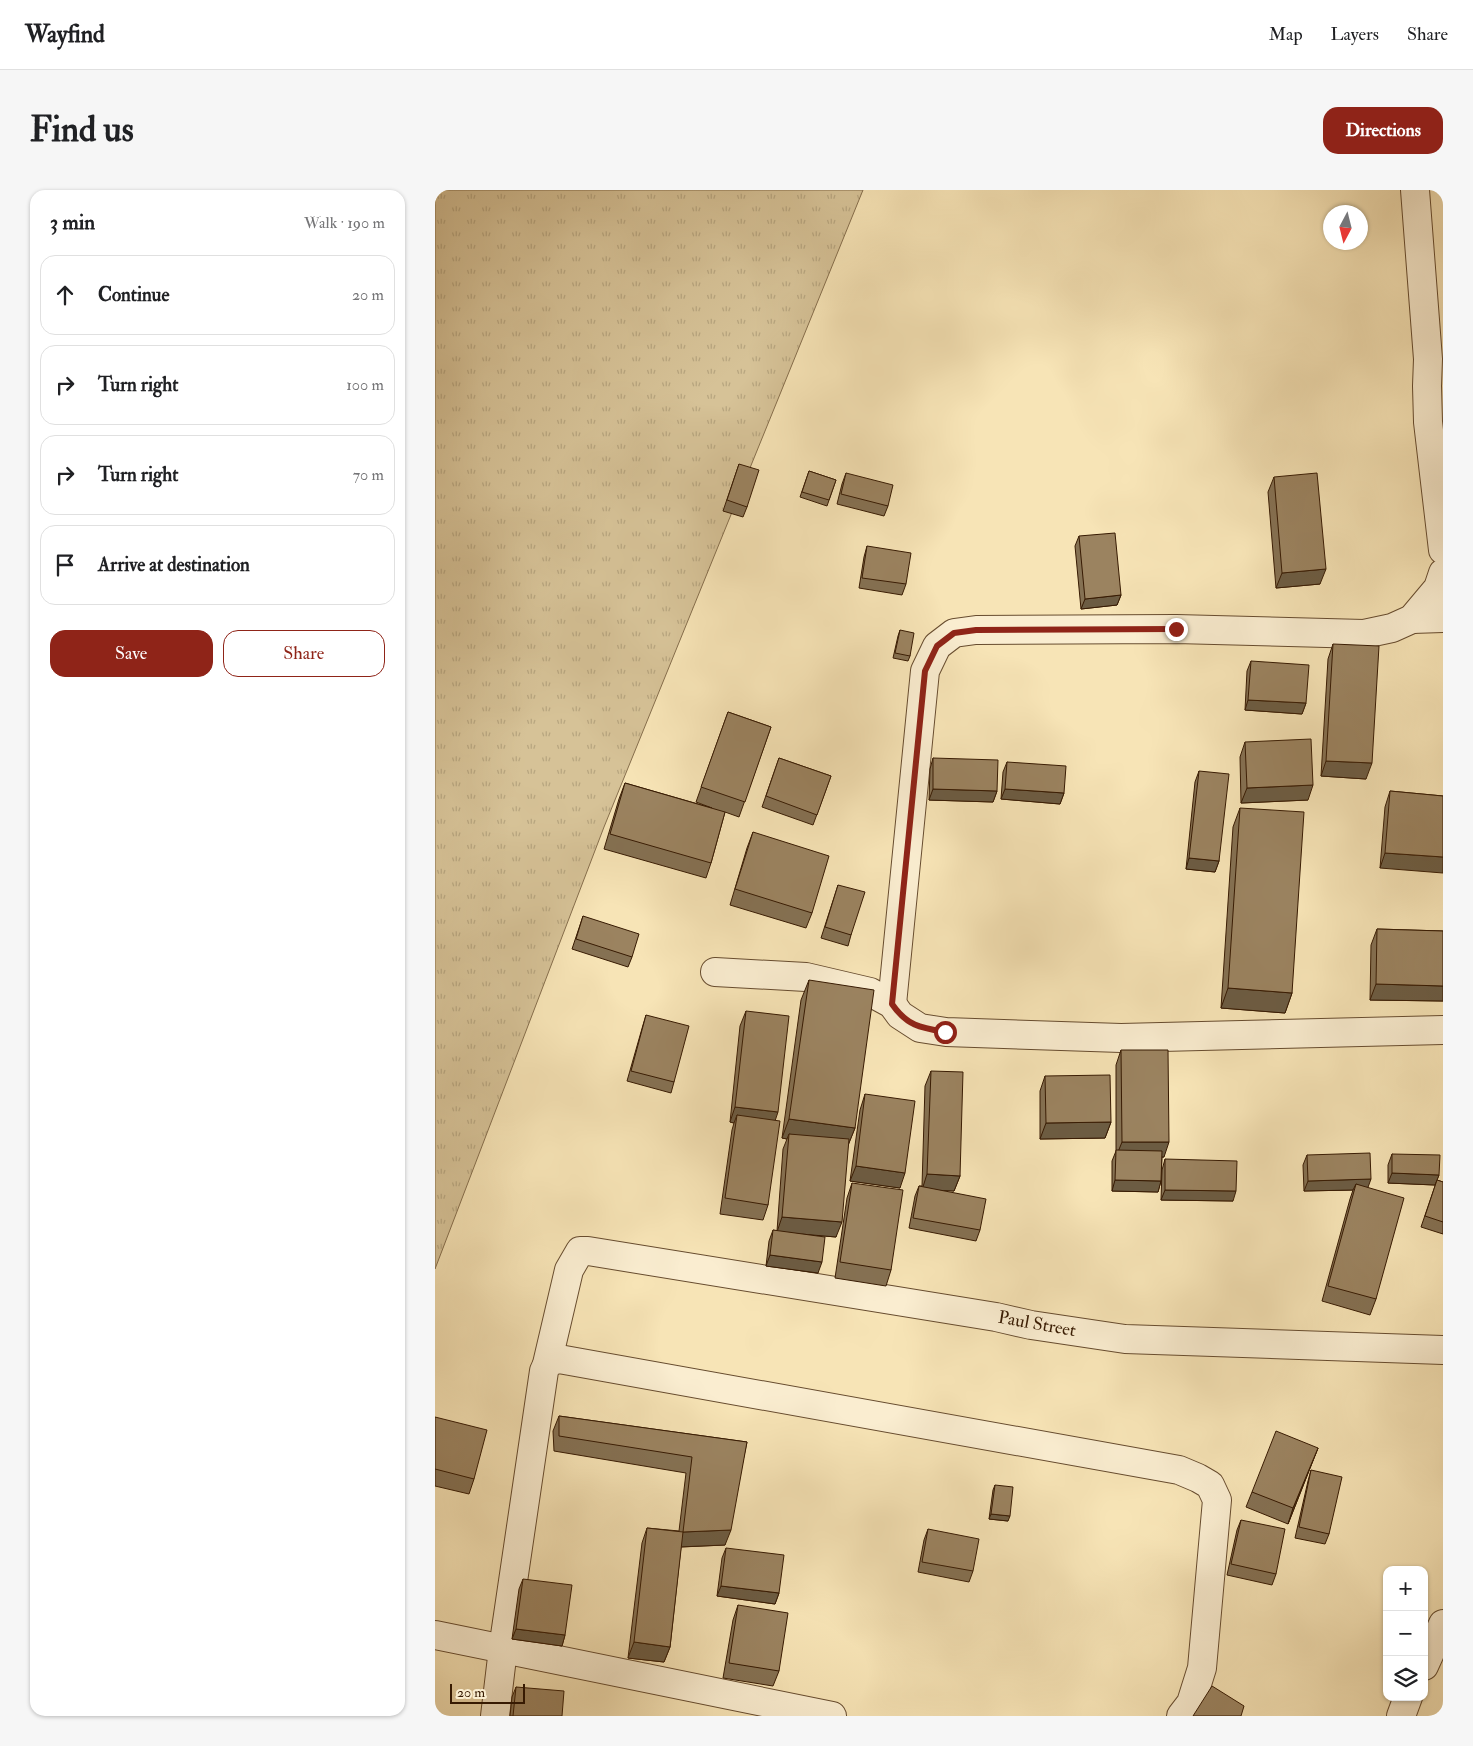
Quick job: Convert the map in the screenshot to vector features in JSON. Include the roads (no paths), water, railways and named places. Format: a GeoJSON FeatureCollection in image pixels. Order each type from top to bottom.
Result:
{"type":"FeatureCollection","features":[{"type":"Feature","properties":{"kind":"street"},"geometry":{"type":"LineString","coordinates":[[1415,190],[1428,359],[1429,422],[1443,550]]}},
{"type":"Feature","properties":{"kind":"street"},"geometry":{"type":"LineString","coordinates":[[1412,620],[1441,585]]}},
{"type":"Feature","properties":{"kind":"street"},"geometry":{"type":"LineString","coordinates":[[892,1004],[925,671],[937,646],[954,633],[976,630],[1176,629],[1364,634],[1391,628],[1412,620],[1443,618]]}},
{"type":"Feature","properties":{"kind":"street"},"geometry":{"type":"LineString","coordinates":[[715,972],[806,977],[870,992],[892,1004],[900,1015],[920,1028],[945,1032],[1121,1038],[1443,1030]]}},
{"type":"Feature","properties":{"kind":"street","name":"Paul Street"},"geometry":{"type":"LineString","coordinates":[[547,1364],[569,1270],[580,1251],[635,1258],[996,1316],[1031,1324],[1125,1339],[1443,1350]]}},
{"type":"Feature","properties":{"kind":"street"},"geometry":{"type":"LineString","coordinates":[[495,1716],[503,1649],[544,1371],[547,1364],[559,1359],[1179,1470],[1198,1478],[1210,1485],[1217,1500],[1202,1668],[1191,1704],[1181,1716]]}},
{"type":"Feature","properties":{"kind":"street"},"geometry":{"type":"LineString","coordinates":[[1432,1662],[1443,1624]]}},
{"type":"Feature","properties":{"kind":"street"},"geometry":{"type":"LineString","coordinates":[[435,1635],[832,1716]]}},
{"type":"Feature","properties":{"kind":"street"},"geometry":{"type":"LineString","coordinates":[[1401,1716],[1407,1701]]}}]}
